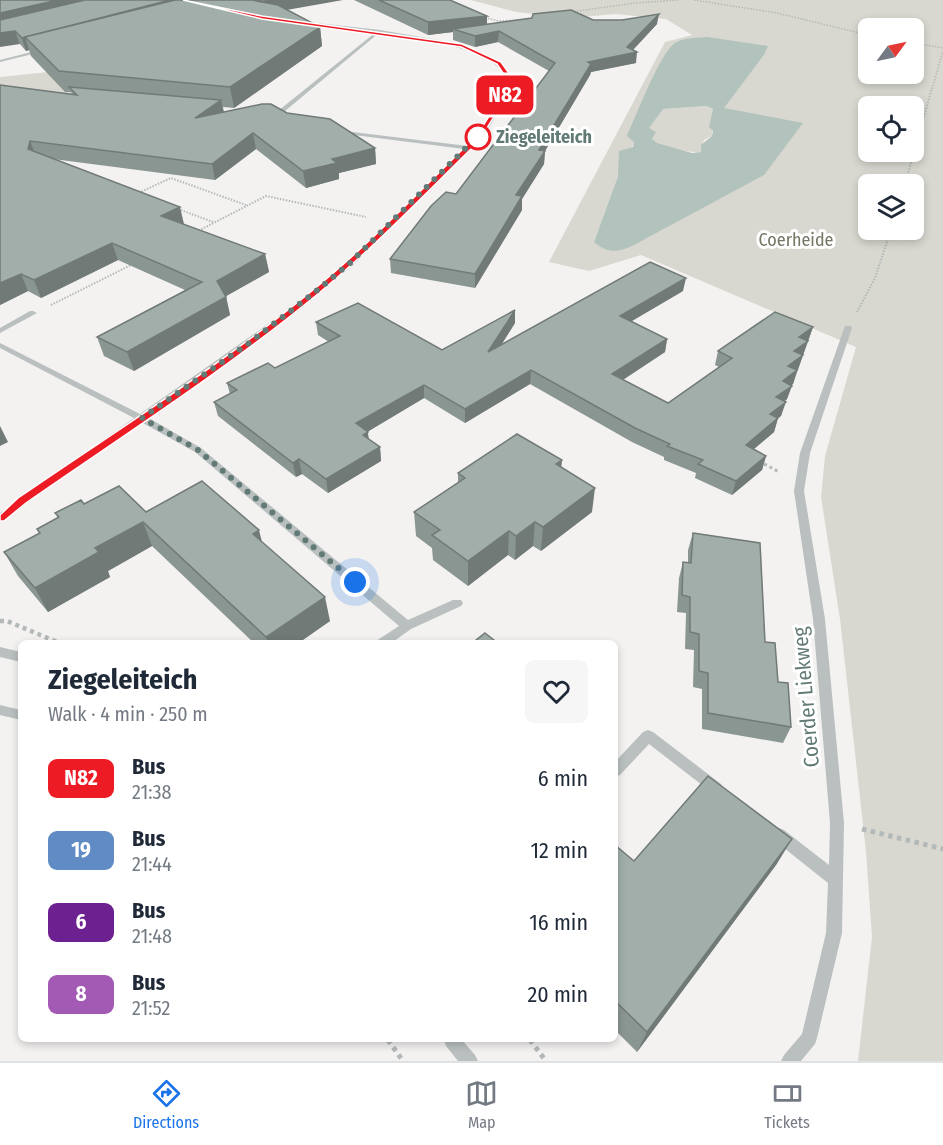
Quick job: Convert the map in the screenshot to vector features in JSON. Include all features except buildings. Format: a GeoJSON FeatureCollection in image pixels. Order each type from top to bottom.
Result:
{"type":"FeatureCollection","features":[{"type":"Feature","properties":{"kind":"street"},"geometry":{"type":"LineString","coordinates":[[0,518],[294,309],[350,263],[468,148],[481,133],[508,91],[508,76],[499,63],[462,45],[297,22]]}},
{"type":"Feature","properties":{"kind":"street"},"geometry":{"type":"LineString","coordinates":[[275,116],[378,32]]}},
{"type":"Feature","properties":{"kind":"street"},"geometry":{"type":"LineString","coordinates":[[431,39],[450,35]]}},
{"type":"Feature","properties":{"kind":"street"},"geometry":{"type":"LineString","coordinates":[[0,61],[44,50]]}},
{"type":"Feature","properties":{"kind":"street"},"geometry":{"type":"LineString","coordinates":[[264,114],[275,116],[289,124]]}},
{"type":"Feature","properties":{"kind":"street"},"geometry":{"type":"LineString","coordinates":[[334,130],[468,148]]}},
{"type":"Feature","properties":{"kind":"street"},"geometry":{"type":"LineString","coordinates":[[0,331],[33,314]]}},
{"type":"Feature","properties":{"kind":"street","name":"Coerder Liekweg"},"geometry":{"type":"LineString","coordinates":[[790,1061],[809,1038],[834,933],[837,823],[819,619],[799,491],[805,453],[849,328]]}},
{"type":"Feature","properties":{"kind":"street"},"geometry":{"type":"LineString","coordinates":[[0,345],[142,418],[198,450],[407,626]]}},
{"type":"Feature","properties":{"kind":"street"},"geometry":{"type":"LineString","coordinates":[[386,640],[407,626],[457,603]]}},
{"type":"Feature","properties":{"kind":"street"},"geometry":{"type":"LineString","coordinates":[[0,652],[18,656]]}},
{"type":"Feature","properties":{"kind":"street"},"geometry":{"type":"LineString","coordinates":[[0,711],[18,714]]}},
{"type":"Feature","properties":{"kind":"street"},"geometry":{"type":"LineString","coordinates":[[618,768],[648,736],[723,793]]}},
{"type":"Feature","properties":{"kind":"street"},"geometry":{"type":"LineString","coordinates":[[770,829],[835,879]]}},
{"type":"Feature","properties":{"kind":"street"},"geometry":{"type":"LineString","coordinates":[[454,1042],[469,1061]]}},
{"type":"Feature","properties":{"kind":"path"},"geometry":{"type":"LineString","coordinates":[[624,0],[635,3]]}},
{"type":"Feature","properties":{"kind":"path"},"geometry":{"type":"LineString","coordinates":[[570,12],[635,3],[679,0]]}},
{"type":"Feature","properties":{"kind":"path"},"geometry":{"type":"LineString","coordinates":[[694,0],[777,13],[858,33]]}},
{"type":"Feature","properties":{"kind":"path"},"geometry":{"type":"LineString","coordinates":[[499,21],[527,19]]}},
{"type":"Feature","properties":{"kind":"path"},"geometry":{"type":"LineString","coordinates":[[908,174],[943,49],[924,45]]}},
{"type":"Feature","properties":{"kind":"path"},"geometry":{"type":"LineString","coordinates":[[147,198],[136,193],[171,178],[247,206]]}},
{"type":"Feature","properties":{"kind":"path"},"geometry":{"type":"LineString","coordinates":[[193,233],[266,196],[390,222]]}},
{"type":"Feature","properties":{"kind":"path"},"geometry":{"type":"LineString","coordinates":[[169,206],[214,223]]}},
{"type":"Feature","properties":{"kind":"path"},"geometry":{"type":"LineString","coordinates":[[849,328],[875,278],[888,240]]}},
{"type":"Feature","properties":{"kind":"path"},"geometry":{"type":"LineString","coordinates":[[33,314],[140,260]]}},
{"type":"Feature","properties":{"kind":"path"},"geometry":{"type":"LineString","coordinates":[[759,461],[801,483]]}},
{"type":"Feature","properties":{"kind":"path"},"geometry":{"type":"LineString","coordinates":[[0,621],[7,621],[52,640]]}},
{"type":"Feature","properties":{"kind":"path"},"geometry":{"type":"LineString","coordinates":[[837,823],[943,849]]}},
{"type":"Feature","properties":{"kind":"path"},"geometry":{"type":"LineString","coordinates":[[389,1042],[403,1061]]}},
{"type":"Feature","properties":{"kind":"path"},"geometry":{"type":"LineString","coordinates":[[532,1042],[546,1061]]}},
{"type":"Feature","properties":{"kind":"green space","name":"Coerheide"},"geometry":{"type":"Polygon","coordinates":[[[471,0],[943,0],[943,1061],[858,1061],[872,937],[866,852],[840,619],[821,497],[825,456],[856,347],[641,255],[589,271],[549,262],[665,42],[692,35],[666,19],[615,14],[573,18],[516,12],[471,0]],[[708,37],[634,143],[618,176],[594,242],[764,175],[723,108],[764,55],[708,37]]]}},
{"type":"Feature","properties":{"kind":"green space"},"geometry":{"type":"Polygon","coordinates":[[[136,63],[75,96],[0,87],[0,77],[136,63]]]}},
{"type":"Feature","properties":{"kind":"green space"},"geometry":{"type":"Polygon","coordinates":[[[707,106],[713,109],[712,136],[704,140],[701,152],[670,148],[653,140],[648,128],[662,109],[707,106]]]}},
{"type":"Feature","properties":{"kind":"shaded area"},"geometry":{"type":"Polygon","coordinates":[[[708,37],[768,46],[764,55],[724,108],[803,123],[764,175],[632,246],[617,251],[603,248],[594,242],[618,176],[619,151],[633,147],[634,142],[627,136],[662,59],[679,41],[708,37]],[[707,106],[663,109],[649,128],[656,132],[652,139],[657,143],[692,153],[701,152],[701,145],[712,136],[713,131],[709,127],[713,109],[707,106]]]}},
{"type":"Feature","properties":{"kind":"bus line","name":"N82"},"geometry":{"type":"LineString","coordinates":[[0,518],[249,343],[350,263],[468,148],[481,133],[508,91],[508,76],[499,63],[462,45],[262,17],[185,0]]}},
{"type":"Feature","properties":{"kind":"place","name":"Ziegeleiteich"},"geometry":{"type":"Point","coordinates":[478,137]}},
{"type":"Feature","properties":{"kind":"route"},"geometry":{"type":"LineString","coordinates":[[355,582],[198,450],[142,418],[249,343],[350,263],[481,133],[478,137]]}}]}
